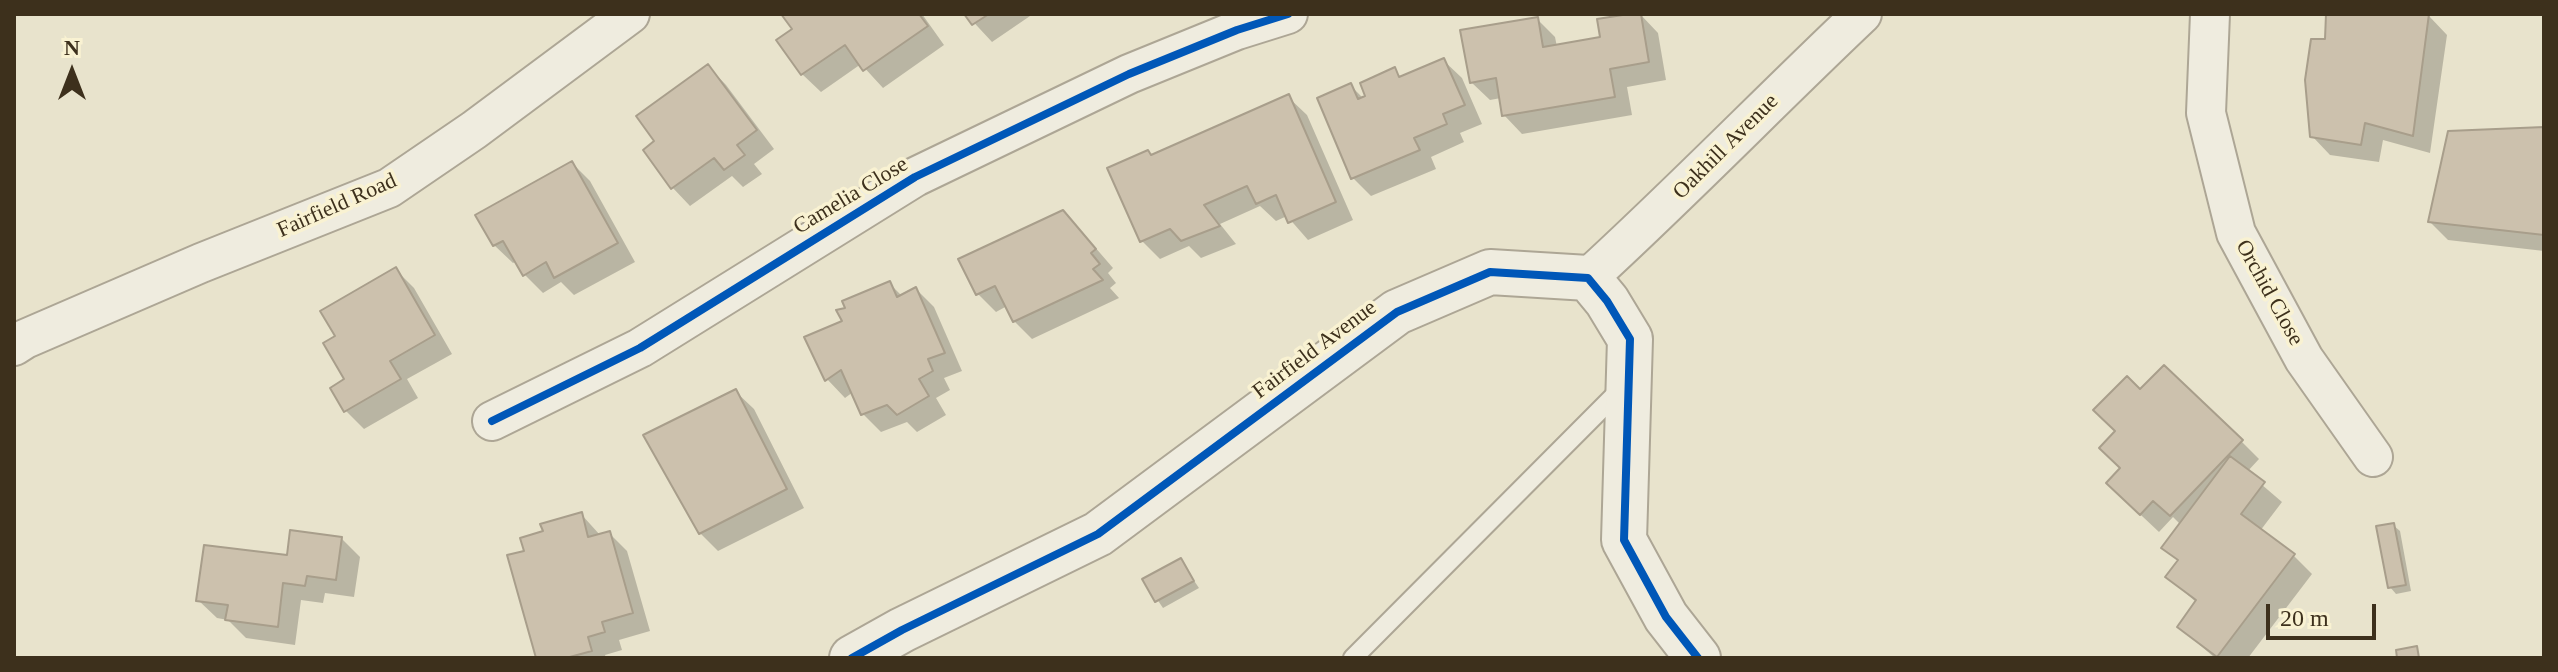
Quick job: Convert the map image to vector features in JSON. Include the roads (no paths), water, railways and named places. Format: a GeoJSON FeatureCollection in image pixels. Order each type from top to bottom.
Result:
{"type":"FeatureCollection","features":[{"type":"Feature","properties":{"kind":"street","name":"Fairfield Road"},"geometry":{"type":"LineString","coordinates":[[14,346],[201,263],[389,188],[474,130],[630,14]]}},
{"type":"Feature","properties":{"kind":"street","name":"Camelia Close"},"geometry":{"type":"LineString","coordinates":[[492,421],[640,348],[915,177],[1129,74],[1237,30],[1288,14]]}},
{"type":"Feature","properties":{"kind":"street","name":"Oakhill Avenue"},"geometry":{"type":"LineString","coordinates":[[1588,278],[1670,204],[1862,14]]}},
{"type":"Feature","properties":{"kind":"street","name":"Orchid Close"},"geometry":{"type":"LineString","coordinates":[[2210,14],[2206,113],[2236,233],[2304,359],[2373,457]]}},
{"type":"Feature","properties":{"kind":"street","name":"Fairfield Avenue"},"geometry":{"type":"LineString","coordinates":[[852,658],[902,630],[1098,534],[1397,312],[1490,272],[1588,278]]}},
{"type":"Feature","properties":{"kind":"street"},"geometry":{"type":"LineString","coordinates":[[1588,278],[1607,301],[1630,339],[1624,540],[1666,617],[1698,658]]}},
{"type":"Feature","properties":{"kind":"lane"},"geometry":{"type":"LineString","coordinates":[[1353,658],[1630,381]]}}]}
